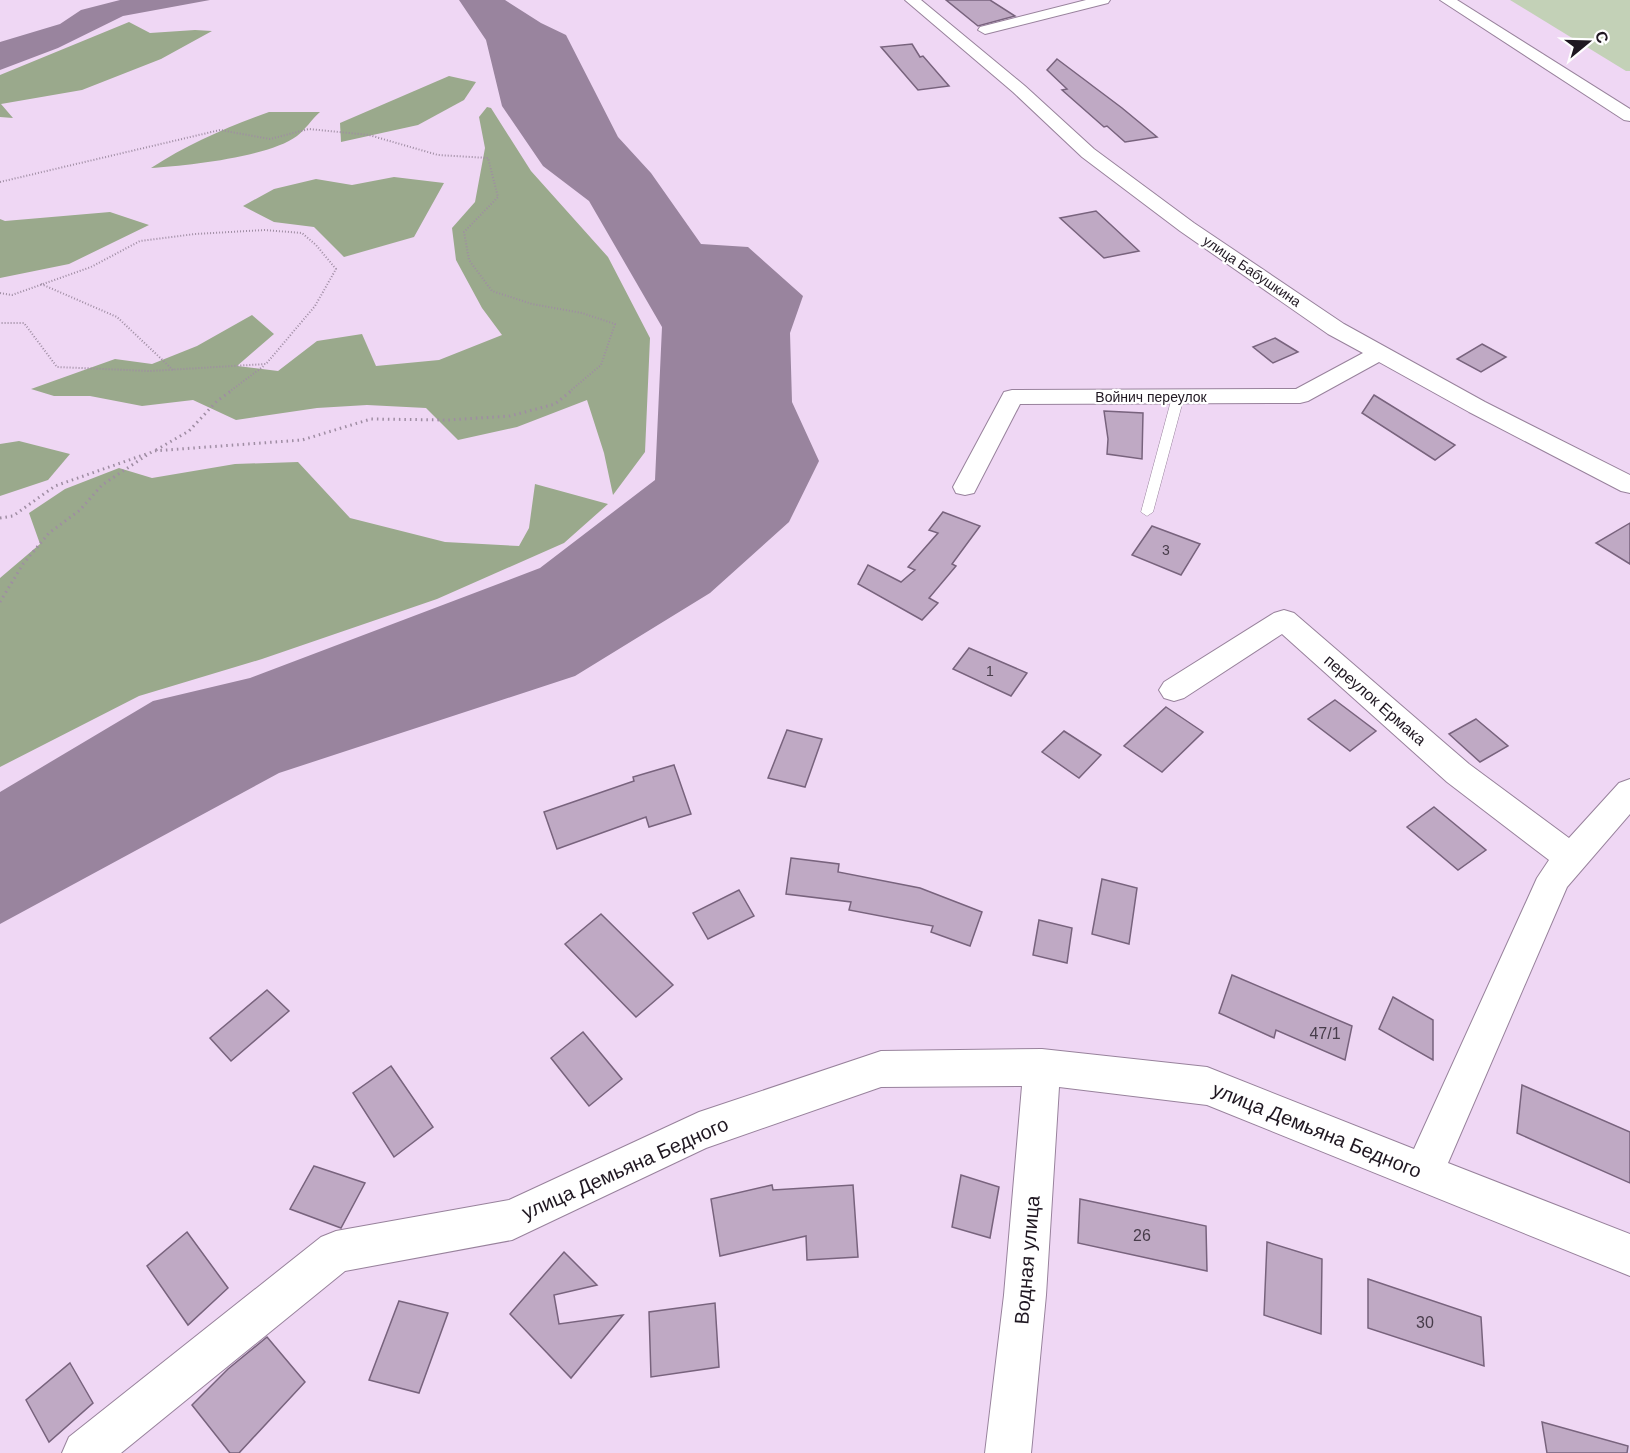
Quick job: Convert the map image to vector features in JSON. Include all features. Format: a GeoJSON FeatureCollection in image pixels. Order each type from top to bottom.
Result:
{"type":"FeatureCollection","features":[{"type":"Feature","properties":{"kind":"street","name":"улица Бабушкина"},"geometry":{"type":"LineString","coordinates":[[912,0],[1019,89],[1088,153],[1197,234],[1336,329],[1477,407],[1630,485]]}},
{"type":"Feature","properties":{"kind":"street"},"geometry":{"type":"LineString","coordinates":[[986,30],[1103,0]]}},
{"type":"Feature","properties":{"kind":"street"},"geometry":{"type":"LineString","coordinates":[[1447,0],[1630,116]]}},
{"type":"Feature","properties":{"kind":"street","name":"Войнич переулок"},"geometry":{"type":"LineString","coordinates":[[966,487],[1012,398],[1300,396],[1379,353]]}},
{"type":"Feature","properties":{"kind":"street","name":"переулок Ермака"},"geometry":{"type":"LineString","coordinates":[[1174,690],[1284,620],[1458,773],[1572,858]]}},
{"type":"Feature","properties":{"kind":"street"},"geometry":{"type":"LineString","coordinates":[[1424,1173],[1554,878],[1630,792]]}},
{"type":"Feature","properties":{"kind":"street","name":"улица Демьяна Бедного"},"geometry":{"type":"LineString","coordinates":[[85,1453],[336,1252],[512,1220],[699,1131],[881,1069],[1042,1067],[1207,1086],[1630,1255]]}},
{"type":"Feature","properties":{"kind":"street","name":"Водная улица"},"geometry":{"type":"LineString","coordinates":[[1008,1453],[1025,1295],[1042,1067]]}},
{"type":"Feature","properties":{"kind":"lane"},"geometry":{"type":"LineString","coordinates":[[1147,512],[1178,397]]}},
{"type":"Feature","properties":{"kind":"path"},"geometry":{"type":"LineString","coordinates":[[0,182],[220,130],[270,139],[309,129],[369,135],[438,155],[488,158],[498,197],[464,232],[469,260],[492,291],[532,304],[582,313],[615,324],[601,365],[555,404],[510,417],[448,420],[371,419],[302,440],[153,451],[55,486],[13,516],[0,518]]}},
{"type":"Feature","properties":{"kind":"path"},"geometry":{"type":"LineString","coordinates":[[0,293],[12,296],[91,267],[140,241],[195,234],[254,231],[302,233],[316,244],[336,269],[315,306],[266,364],[217,401],[189,431],[153,451],[102,485],[80,510],[49,533],[23,564],[0,602]]}},
{"type":"Feature","properties":{"kind":"path"},"geometry":{"type":"LineString","coordinates":[[40,284],[117,317],[173,370]]}},
{"type":"Feature","properties":{"kind":"path"},"geometry":{"type":"LineString","coordinates":[[0,323],[24,323],[57,367],[150,371],[266,364]]}},
{"type":"Feature","properties":{"kind":"green space"},"geometry":{"type":"Polygon","coordinates":[[[1510,0],[1630,0],[1630,71],[1626,71],[1510,0]]]}},
{"type":"Feature","properties":{"kind":"green space"},"geometry":{"type":"Polygon","coordinates":[[[129,22],[150,33],[212,31],[161,59],[82,90],[1,104],[13,118],[0,117],[0,75],[129,22]]]}},
{"type":"Feature","properties":{"kind":"green space"},"geometry":{"type":"Polygon","coordinates":[[[449,76],[476,82],[464,100],[418,125],[341,142],[340,123],[449,76]]]}},
{"type":"Feature","properties":{"kind":"green space"},"geometry":{"type":"Polygon","coordinates":[[[487,107],[491,108],[531,171],[608,257],[650,338],[645,452],[613,495],[604,453],[587,400],[517,427],[458,440],[426,408],[367,405],[317,408],[236,420],[193,400],[142,406],[90,396],[54,396],[31,389],[115,359],[152,364],[197,346],[252,315],[274,334],[237,366],[278,371],[317,341],[362,334],[376,366],[439,360],[502,335],[482,308],[456,260],[452,228],[475,202],[485,148],[479,117],[487,107]]]}},
{"type":"Feature","properties":{"kind":"green space"},"geometry":{"type":"Polygon","coordinates":[[[269,112],[320,112],[297,136],[267,150],[205,163],[151,168],[208,137],[269,112]]]}},
{"type":"Feature","properties":{"kind":"green space"},"geometry":{"type":"Polygon","coordinates":[[[394,177],[444,183],[414,237],[344,257],[314,227],[274,222],[243,206],[274,189],[316,179],[352,185],[394,177]]]}},
{"type":"Feature","properties":{"kind":"green space"},"geometry":{"type":"Polygon","coordinates":[[[110,212],[149,225],[69,264],[0,278],[0,219],[5,221],[110,212]]]}},
{"type":"Feature","properties":{"kind":"green space"},"geometry":{"type":"Polygon","coordinates":[[[19,441],[70,454],[48,480],[0,496],[0,444],[19,441]]]}},
{"type":"Feature","properties":{"kind":"green space"},"geometry":{"type":"Polygon","coordinates":[[[298,462],[350,518],[445,542],[519,546],[529,528],[535,484],[608,504],[564,543],[437,599],[262,659],[139,696],[0,767],[0,578],[40,544],[29,513],[65,489],[119,468],[152,478],[235,464],[298,462]]]}},
{"type":"Feature","properties":{"kind":"shaded area"},"geometry":{"type":"Polygon","coordinates":[[[120,0],[210,0],[123,16],[58,48],[0,70],[0,42],[60,24],[81,10],[120,0]]]}},
{"type":"Feature","properties":{"kind":"shaded area"},"geometry":{"type":"Polygon","coordinates":[[[459,0],[505,0],[541,23],[566,35],[618,137],[651,173],[701,244],[748,247],[803,296],[790,333],[792,402],[819,461],[789,522],[710,593],[575,676],[279,773],[0,924],[0,792],[153,701],[250,678],[540,568],[655,480],[662,327],[589,201],[543,166],[502,106],[486,40],[459,0]]]}},
{"type":"Feature","properties":{"kind":"building"},"geometry":{"type":"Polygon","coordinates":[[[946,0],[990,0],[1015,16],[978,26],[946,0]]]}},
{"type":"Feature","properties":{"kind":"building"},"geometry":{"type":"Polygon","coordinates":[[[912,44],[920,57],[923,56],[949,86],[918,90],[881,47],[912,44]]]}},
{"type":"Feature","properties":{"kind":"building"},"geometry":{"type":"Polygon","coordinates":[[[1057,59],[1157,137],[1125,142],[1107,126],[1104,127],[1062,90],[1067,89],[1047,70],[1057,59]]]}},
{"type":"Feature","properties":{"kind":"building"},"geometry":{"type":"Polygon","coordinates":[[[1096,211],[1139,251],[1104,258],[1060,218],[1096,211]]]}},
{"type":"Feature","properties":{"kind":"building"},"geometry":{"type":"Polygon","coordinates":[[[1275,338],[1298,352],[1273,363],[1253,347],[1275,338]]]}},
{"type":"Feature","properties":{"kind":"building"},"geometry":{"type":"Polygon","coordinates":[[[1482,344],[1506,357],[1481,372],[1457,359],[1482,344]]]}},
{"type":"Feature","properties":{"kind":"building"},"geometry":{"type":"Polygon","coordinates":[[[1374,395],[1455,445],[1435,460],[1362,413],[1374,395]]]}},
{"type":"Feature","properties":{"kind":"building"},"geometry":{"type":"Polygon","coordinates":[[[1104,411],[1143,413],[1142,459],[1107,454],[1108,439],[1104,411]]]}},
{"type":"Feature","properties":{"kind":"building"},"geometry":{"type":"Polygon","coordinates":[[[943,512],[980,526],[952,564],[956,566],[929,598],[938,603],[922,620],[858,584],[868,565],[901,582],[915,570],[908,567],[938,533],[929,530],[943,512]]]}},
{"type":"Feature","properties":{"kind":"building"},"geometry":{"type":"Polygon","coordinates":[[[1630,523],[1630,564],[1596,543],[1630,523]]]}},
{"type":"Feature","properties":{"kind":"building"},"geometry":{"type":"Polygon","coordinates":[[[1152,526],[1200,544],[1181,575],[1132,555],[1152,526]]]}},
{"type":"Feature","properties":{"kind":"building"},"geometry":{"type":"Polygon","coordinates":[[[969,648],[1027,673],[1011,696],[953,669],[969,648]]]}},
{"type":"Feature","properties":{"kind":"building"},"geometry":{"type":"Polygon","coordinates":[[[1335,700],[1376,731],[1350,751],[1308,719],[1335,700]]]}},
{"type":"Feature","properties":{"kind":"building"},"geometry":{"type":"Polygon","coordinates":[[[1166,707],[1203,732],[1162,772],[1124,746],[1166,707]]]}},
{"type":"Feature","properties":{"kind":"building"},"geometry":{"type":"Polygon","coordinates":[[[1476,719],[1508,746],[1480,762],[1449,734],[1476,719]]]}},
{"type":"Feature","properties":{"kind":"building"},"geometry":{"type":"Polygon","coordinates":[[[787,730],[822,739],[805,787],[768,778],[787,730]]]}},
{"type":"Feature","properties":{"kind":"building"},"geometry":{"type":"Polygon","coordinates":[[[1064,731],[1101,755],[1079,778],[1042,752],[1064,731]]]}},
{"type":"Feature","properties":{"kind":"building"},"geometry":{"type":"Polygon","coordinates":[[[674,765],[691,814],[649,827],[646,817],[557,849],[544,812],[634,781],[633,777],[674,765]]]}},
{"type":"Feature","properties":{"kind":"building"},"geometry":{"type":"Polygon","coordinates":[[[1434,807],[1486,850],[1458,870],[1407,827],[1434,807]]]}},
{"type":"Feature","properties":{"kind":"building"},"geometry":{"type":"Polygon","coordinates":[[[791,858],[839,864],[838,872],[920,888],[982,912],[970,946],[931,932],[933,926],[849,910],[851,902],[786,894],[791,858]]]}},
{"type":"Feature","properties":{"kind":"building"},"geometry":{"type":"Polygon","coordinates":[[[1102,879],[1137,888],[1129,944],[1092,934],[1102,879]]]}},
{"type":"Feature","properties":{"kind":"building"},"geometry":{"type":"Polygon","coordinates":[[[739,890],[754,916],[708,939],[693,913],[739,890]]]}},
{"type":"Feature","properties":{"kind":"building"},"geometry":{"type":"Polygon","coordinates":[[[601,914],[673,985],[636,1017],[565,944],[601,914]]]}},
{"type":"Feature","properties":{"kind":"building"},"geometry":{"type":"Polygon","coordinates":[[[1039,920],[1072,928],[1067,963],[1033,955],[1039,920]]]}},
{"type":"Feature","properties":{"kind":"building"},"geometry":{"type":"Polygon","coordinates":[[[1232,975],[1352,1026],[1345,1060],[1276,1030],[1274,1038],[1219,1013],[1232,975]]]}},
{"type":"Feature","properties":{"kind":"building"},"geometry":{"type":"Polygon","coordinates":[[[267,990],[289,1011],[231,1061],[210,1038],[267,990]]]}},
{"type":"Feature","properties":{"kind":"building"},"geometry":{"type":"Polygon","coordinates":[[[1393,997],[1433,1020],[1433,1060],[1379,1029],[1393,997]]]}},
{"type":"Feature","properties":{"kind":"building"},"geometry":{"type":"Polygon","coordinates":[[[583,1032],[622,1079],[589,1106],[551,1058],[583,1032]]]}},
{"type":"Feature","properties":{"kind":"building"},"geometry":{"type":"Polygon","coordinates":[[[391,1066],[433,1127],[394,1157],[353,1093],[391,1066]]]}},
{"type":"Feature","properties":{"kind":"building"},"geometry":{"type":"Polygon","coordinates":[[[1522,1085],[1630,1132],[1630,1183],[1517,1133],[1522,1085]]]}},
{"type":"Feature","properties":{"kind":"building"},"geometry":{"type":"Polygon","coordinates":[[[314,1166],[365,1183],[341,1228],[290,1209],[314,1166]]]}},
{"type":"Feature","properties":{"kind":"building"},"geometry":{"type":"Polygon","coordinates":[[[961,1175],[999,1187],[990,1238],[952,1227],[961,1175]]]}},
{"type":"Feature","properties":{"kind":"building"},"geometry":{"type":"Polygon","coordinates":[[[772,1185],[773,1190],[853,1185],[858,1257],[807,1260],[806,1236],[720,1256],[711,1199],[772,1185]]]}},
{"type":"Feature","properties":{"kind":"building"},"geometry":{"type":"Polygon","coordinates":[[[1080,1199],[1206,1226],[1207,1271],[1078,1243],[1080,1199]]]}},
{"type":"Feature","properties":{"kind":"building"},"geometry":{"type":"Polygon","coordinates":[[[187,1232],[228,1288],[188,1325],[147,1266],[187,1232]]]}},
{"type":"Feature","properties":{"kind":"building"},"geometry":{"type":"Polygon","coordinates":[[[1267,1242],[1322,1259],[1321,1334],[1264,1315],[1267,1242]]]}},
{"type":"Feature","properties":{"kind":"building"},"geometry":{"type":"Polygon","coordinates":[[[564,1252],[597,1285],[554,1295],[559,1324],[623,1315],[571,1378],[510,1314],[564,1252]]]}},
{"type":"Feature","properties":{"kind":"building"},"geometry":{"type":"Polygon","coordinates":[[[1368,1279],[1481,1317],[1484,1366],[1368,1328],[1368,1279]]]}},
{"type":"Feature","properties":{"kind":"building"},"geometry":{"type":"Polygon","coordinates":[[[399,1301],[448,1313],[419,1393],[369,1380],[399,1301]]]}},
{"type":"Feature","properties":{"kind":"building"},"geometry":{"type":"Polygon","coordinates":[[[715,1303],[719,1367],[651,1377],[649,1312],[715,1303]]]}},
{"type":"Feature","properties":{"kind":"building"},"geometry":{"type":"Polygon","coordinates":[[[267,1337],[305,1382],[239,1453],[230,1453],[192,1405],[228,1369],[267,1337]]]}},
{"type":"Feature","properties":{"kind":"building"},"geometry":{"type":"Polygon","coordinates":[[[70,1363],[93,1403],[49,1442],[26,1400],[70,1363]]]}},
{"type":"Feature","properties":{"kind":"building"},"geometry":{"type":"Polygon","coordinates":[[[1542,1422],[1628,1446],[1627,1453],[1547,1453],[1542,1422]]]}}]}
